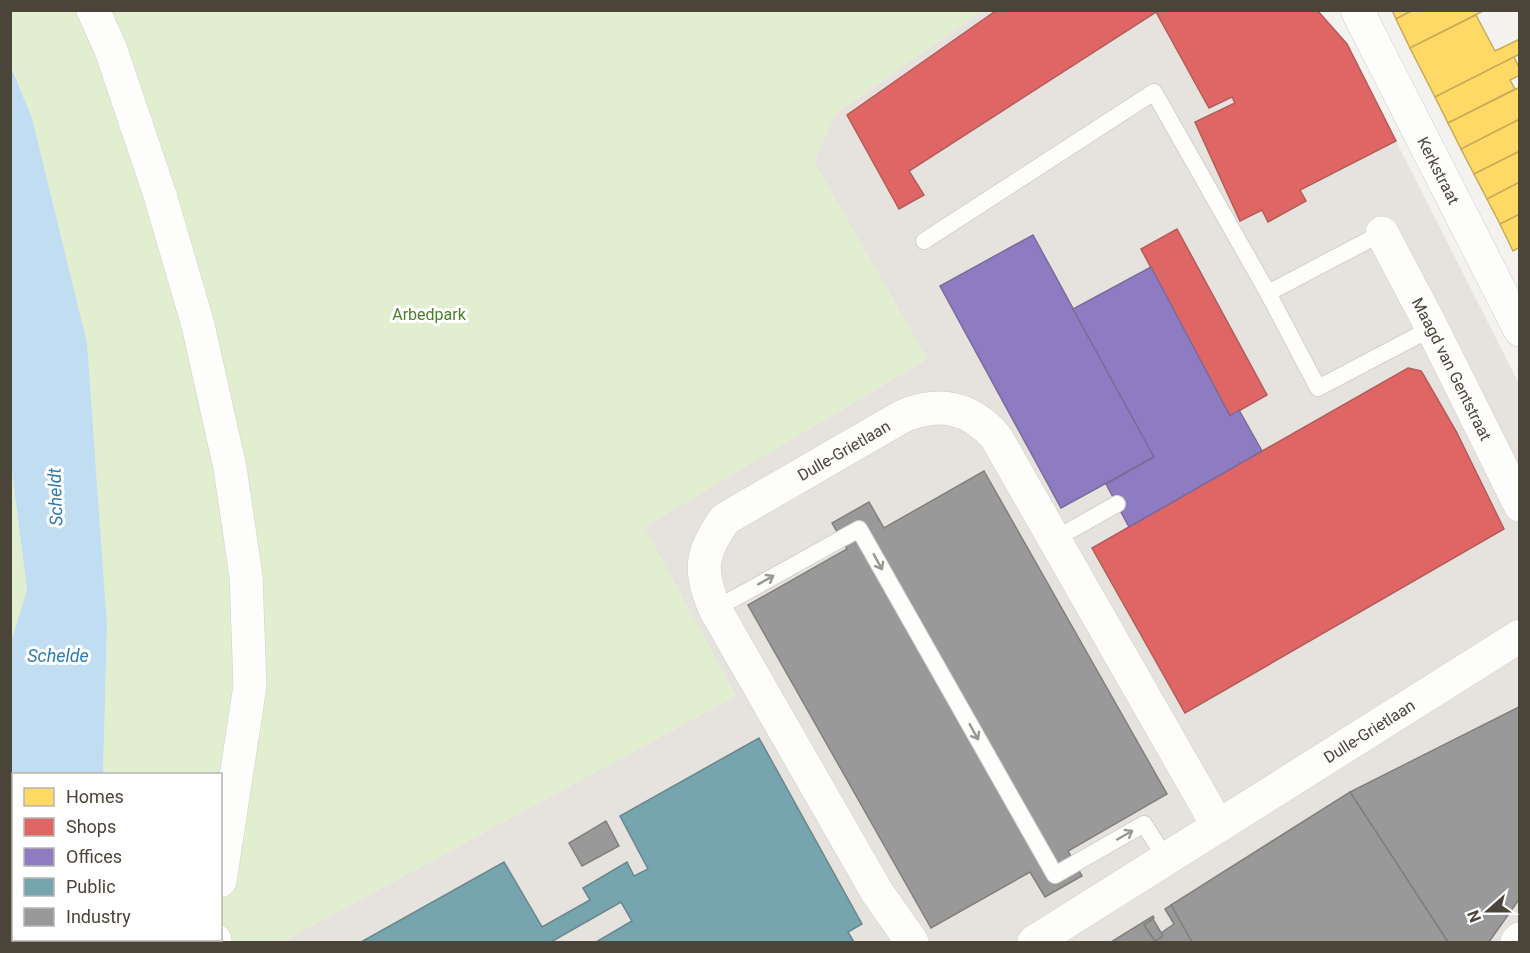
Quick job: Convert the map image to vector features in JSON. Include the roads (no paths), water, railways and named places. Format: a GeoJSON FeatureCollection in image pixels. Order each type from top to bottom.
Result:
{"type":"FeatureCollection","features":[{"type":"Feature","properties":{"kind":"street"},"geometry":{"type":"LineString","coordinates":[[93,10],[111,50],[160,195],[198,325],[230,468],[246,576],[250,686],[222,868]]}},
{"type":"Feature","properties":{"kind":"street","name":"Kerkstraat"},"geometry":{"type":"LineString","coordinates":[[1357,10],[1520,330]]}},
{"type":"Feature","properties":{"kind":"street","name":"Maagd van Gentstraat"},"geometry":{"type":"LineString","coordinates":[[1382,233],[1520,505]]}},
{"type":"Feature","properties":{"kind":"street","name":"Dulle-Grietlaan"},"geometry":{"type":"LineString","coordinates":[[912,942],[877,892],[715,609],[704,579],[707,548],[725,519],[903,416],[926,408],[962,411],[986,424],[996,437],[1218,826]]}},
{"type":"Feature","properties":{"kind":"street","name":"Dulle-Grietlaan"},"geometry":{"type":"LineString","coordinates":[[1034,942],[1520,636]]}},
{"type":"Feature","properties":{"kind":"lane"},"geometry":{"type":"LineString","coordinates":[[924,241],[1154,92],[1268,293],[1318,388],[1432,328]]}},
{"type":"Feature","properties":{"kind":"lane"},"geometry":{"type":"LineString","coordinates":[[1268,293],[1382,233]]}},
{"type":"Feature","properties":{"kind":"lane"},"geometry":{"type":"LineString","coordinates":[[1055,539],[1117,504]]}},
{"type":"Feature","properties":{"kind":"lane"},"geometry":{"type":"LineString","coordinates":[[715,609],[860,529],[1055,875],[1144,824],[1166,859]]}},
{"type":"Feature","properties":{"kind":"water","name":"Schelde"},"geometry":{"type":"Polygon","coordinates":[[[10,64],[32,118],[87,343],[107,625],[103,773],[12,773],[12,941],[106,942],[11,942],[10,646],[27,590],[10,456],[10,64]]]}},
{"type":"Feature","properties":{"kind":"park label","name":"Arbedpark"},"geometry":{"type":"Point","coordinates":[429,314]}},
{"type":"Feature","properties":{"kind":"water label","name":"Scheldt"},"geometry":{"type":"Point","coordinates":[55,497]}}]}
